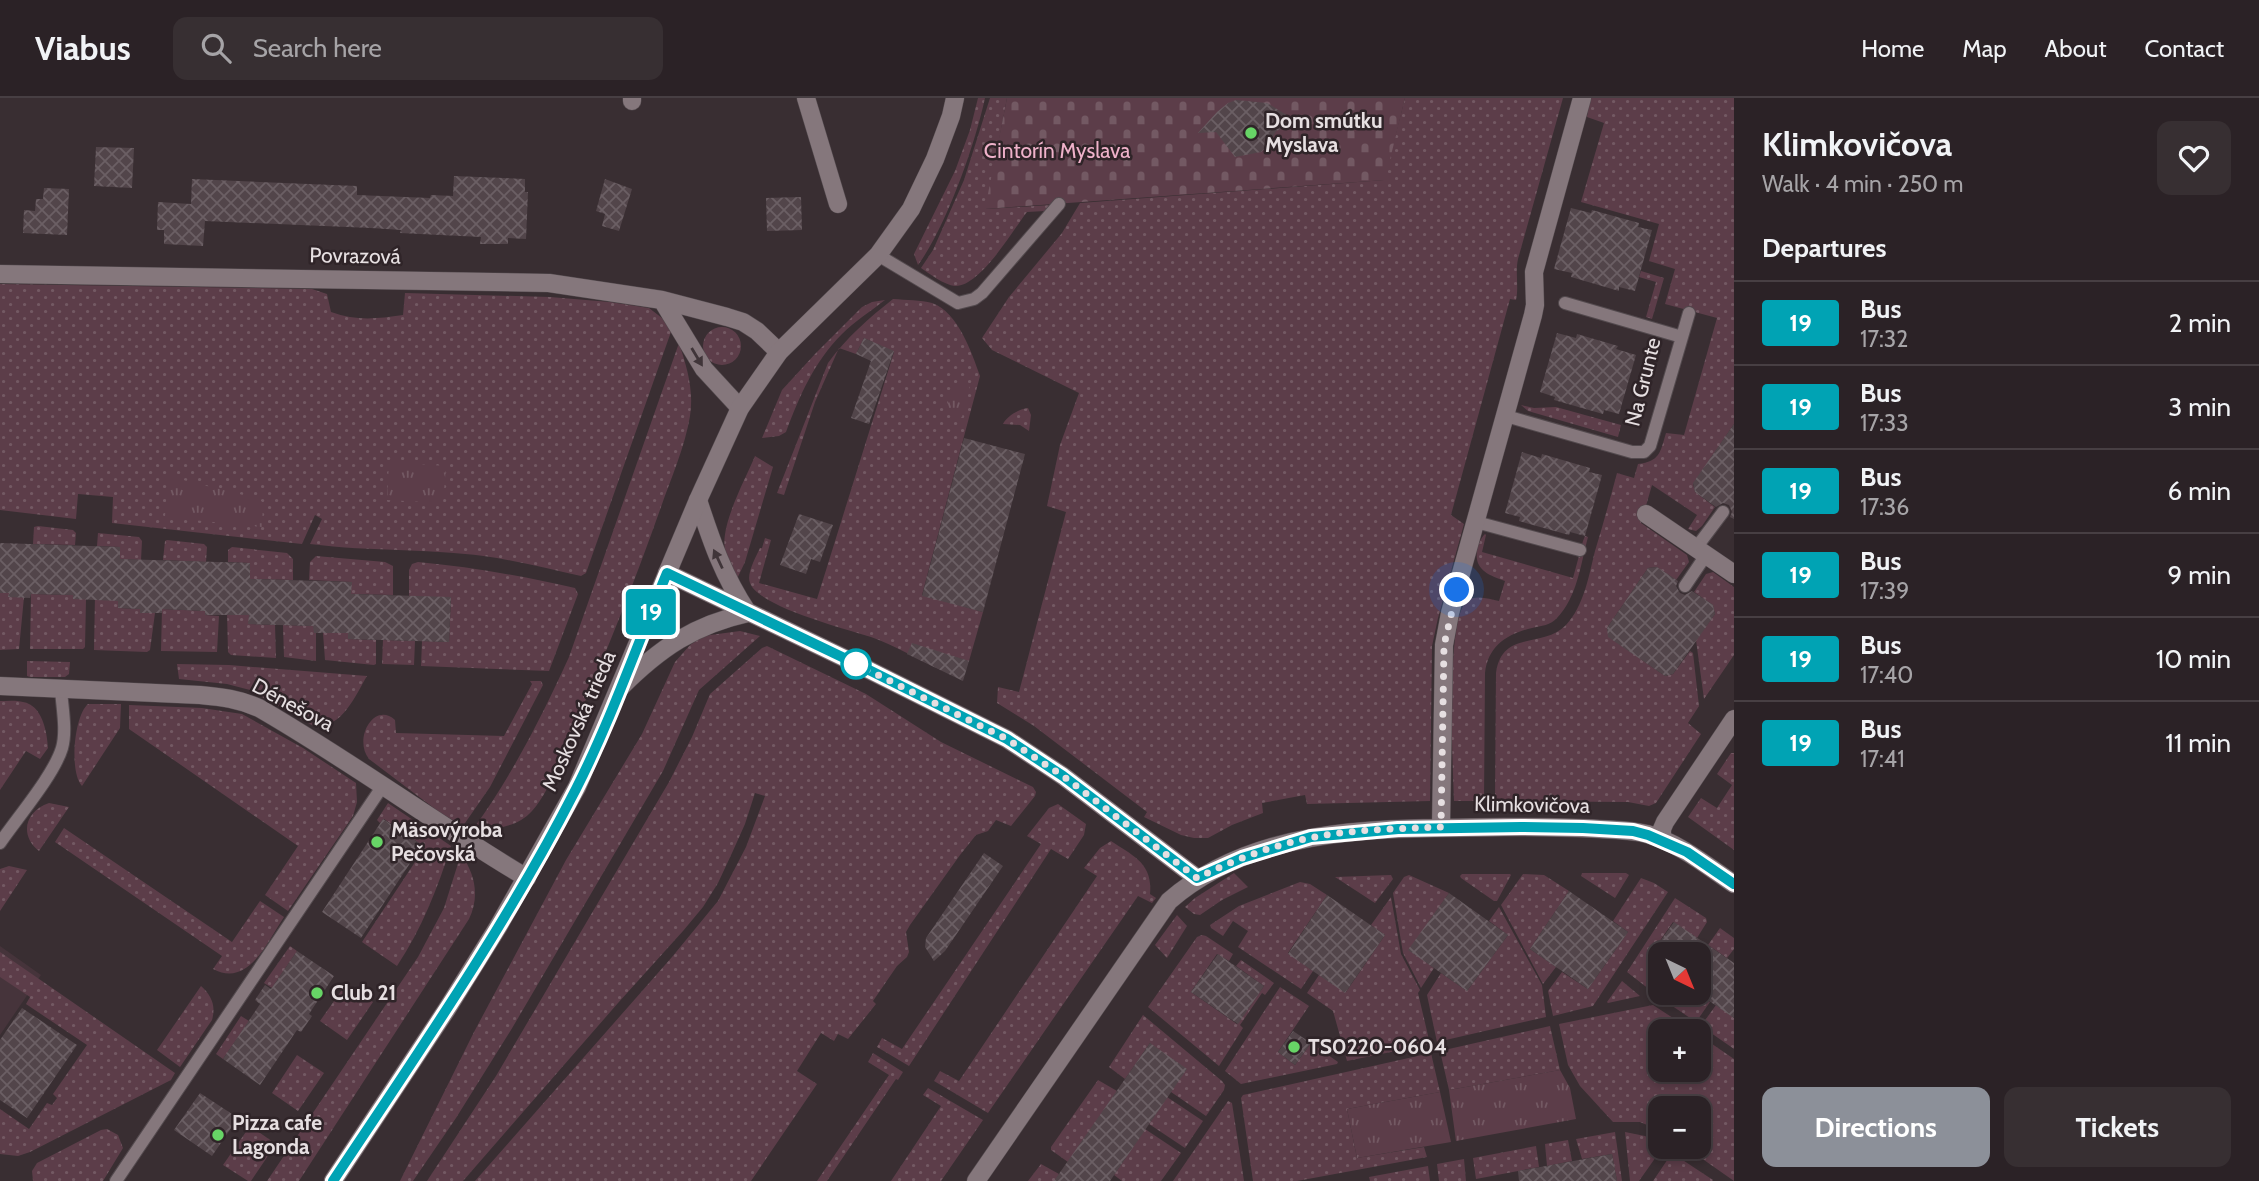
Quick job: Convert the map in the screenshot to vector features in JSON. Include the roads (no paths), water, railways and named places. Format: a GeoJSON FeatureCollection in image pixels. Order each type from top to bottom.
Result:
{"type":"FeatureCollection","features":[{"type":"Feature","properties":{"kind":"street"},"geometry":{"type":"LineString","coordinates":[[806,98],[838,204]]}},
{"type":"Feature","properties":{"kind":"street","name":"Moskovská trieda"},"geometry":{"type":"LineString","coordinates":[[333,1181],[447,1010],[527,878],[577,788],[698,500],[740,408],[779,352],[878,255],[911,209],[935,159],[955,98]]}},
{"type":"Feature","properties":{"kind":"street"},"geometry":{"type":"LineString","coordinates":[[1441,827],[1444,645],[1450,613],[1535,305],[1534,272],[1583,98]]}},
{"type":"Feature","properties":{"kind":"street","name":"Povrazová"},"geometry":{"type":"LineString","coordinates":[[0,274],[550,283],[662,300],[743,322],[779,352]]}},
{"type":"Feature","properties":{"kind":"street"},"geometry":{"type":"LineString","coordinates":[[662,300],[704,369],[740,408]]}},
{"type":"Feature","properties":{"kind":"street"},"geometry":{"type":"LineString","coordinates":[[698,500],[714,550],[748,613]]}},
{"type":"Feature","properties":{"kind":"street"},"geometry":{"type":"LineString","coordinates":[[1646,514],[1734,574]]}},
{"type":"Feature","properties":{"kind":"street"},"geometry":{"type":"LineString","coordinates":[[667,573],[1007,739],[1063,776],[1197,878]]}},
{"type":"Feature","properties":{"kind":"street"},"geometry":{"type":"LineString","coordinates":[[621,687],[646,662],[677,640],[708,624],[748,613]]}},
{"type":"Feature","properties":{"kind":"street","name":"Dénešova"},"geometry":{"type":"LineString","coordinates":[[0,686],[229,697],[246,702],[336,754],[462,839],[527,878]]}},
{"type":"Feature","properties":{"kind":"street"},"geometry":{"type":"LineString","coordinates":[[1662,839],[1665,822],[1734,719]]}},
{"type":"Feature","properties":{"kind":"street","name":"Klimkovičova"},"geometry":{"type":"LineString","coordinates":[[976,1181],[1169,901],[1197,878],[1242,858],[1311,837],[1345,832],[1441,827],[1583,828],[1633,831],[1662,839],[1687,852],[1734,884]]}},
{"type":"Feature","properties":{"kind":"lane"},"geometry":{"type":"LineString","coordinates":[[878,255],[958,303],[966,303],[982,293],[1059,204]]}},
{"type":"Feature","properties":{"kind":"lane","name":"Na Grunte"},"geometry":{"type":"LineString","coordinates":[[1506,416],[1632,452],[1647,451],[1682,337],[1565,303]]}},
{"type":"Feature","properties":{"kind":"lane"},"geometry":{"type":"LineString","coordinates":[[1682,337],[1689,313]]}},
{"type":"Feature","properties":{"kind":"lane"},"geometry":{"type":"LineString","coordinates":[[1685,586],[1723,512]]}},
{"type":"Feature","properties":{"kind":"lane"},"geometry":{"type":"LineString","coordinates":[[1476,522],[1580,550]]}},
{"type":"Feature","properties":{"kind":"lane"},"geometry":{"type":"LineString","coordinates":[[0,843],[46,777],[63,746],[61,688]]}},
{"type":"Feature","properties":{"kind":"lane"},"geometry":{"type":"LineString","coordinates":[[116,1181],[382,787]]}},
{"type":"Feature","properties":{"kind":"place","name":"Dom smútku Myslava"},"geometry":{"type":"Point","coordinates":[1251,133]}},
{"type":"Feature","properties":{"kind":"place","name":"Mäsovýroba Pečovská"},"geometry":{"type":"Point","coordinates":[377,842]}},
{"type":"Feature","properties":{"kind":"place","name":"Club 21"},"geometry":{"type":"Point","coordinates":[317,993]}},
{"type":"Feature","properties":{"kind":"place","name":"TS0220-0604"},"geometry":{"type":"Point","coordinates":[1294,1047]}},
{"type":"Feature","properties":{"kind":"place","name":"Pizza cafe Lagonda"},"geometry":{"type":"Point","coordinates":[218,1135]}},
{"type":"Feature","properties":{"kind":"park label","name":"Cintorín Myslava"},"geometry":{"type":"Point","coordinates":[1057,151]}}]}
